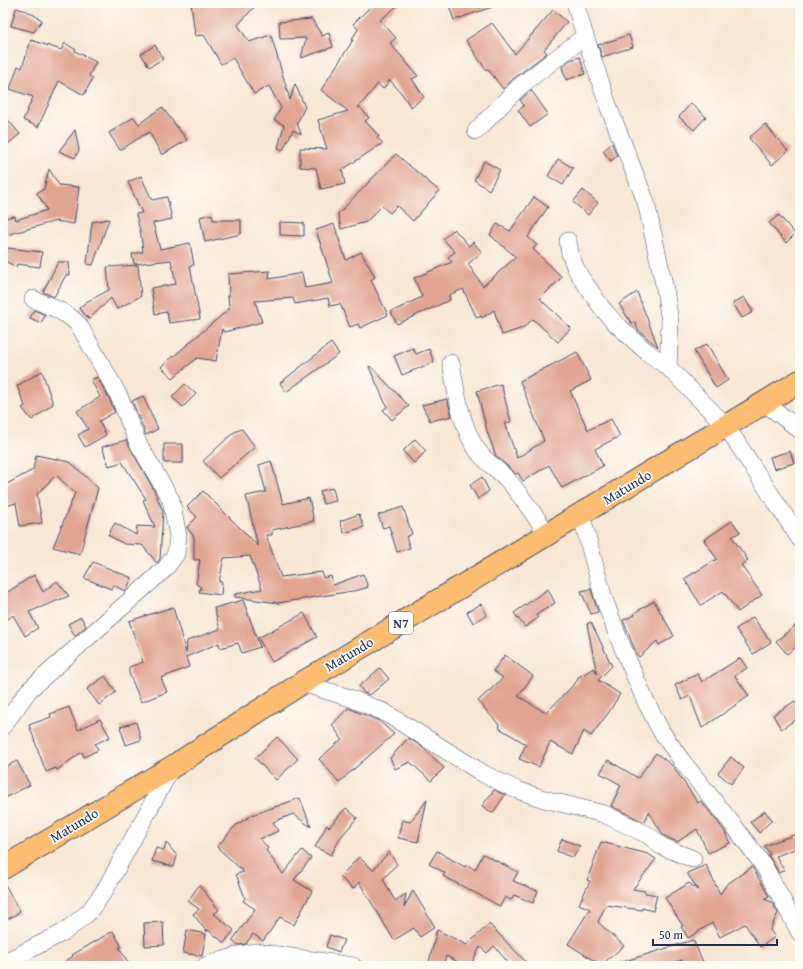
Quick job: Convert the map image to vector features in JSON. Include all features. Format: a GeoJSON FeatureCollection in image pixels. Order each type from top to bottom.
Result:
{"type":"FeatureCollection","features":[{"type":"Feature","properties":{"kind":"main road","name":"Matundo"},"geometry":{"type":"LineString","coordinates":[[3,868],[172,767],[302,683],[800,381]]}},
{"type":"Feature","properties":{"kind":"street"},"geometry":{"type":"LineString","coordinates":[[575,3],[609,108],[646,202],[665,289],[670,322],[668,367]]}},
{"type":"Feature","properties":{"kind":"street"},"geometry":{"type":"LineString","coordinates":[[476,131],[519,87],[585,36]]}},
{"type":"Feature","properties":{"kind":"street"},"geometry":{"type":"LineString","coordinates":[[568,241],[575,267],[602,308],[614,322],[647,352],[668,367],[726,426],[800,539]]}},
{"type":"Feature","properties":{"kind":"street"},"geometry":{"type":"LineString","coordinates":[[3,726],[29,690],[165,569],[176,554],[178,536],[171,500],[138,443],[118,394],[79,325],[61,311],[33,299]]}},
{"type":"Feature","properties":{"kind":"street"},"geometry":{"type":"LineString","coordinates":[[452,363],[461,412],[474,446],[486,461],[508,481],[548,534]]}},
{"type":"Feature","properties":{"kind":"street"},"geometry":{"type":"LineString","coordinates":[[765,403],[800,430]]}},
{"type":"Feature","properties":{"kind":"street"},"geometry":{"type":"LineString","coordinates":[[581,514],[603,596],[619,639],[645,700],[661,731],[682,761],[764,866],[800,933]]}},
{"type":"Feature","properties":{"kind":"street"},"geometry":{"type":"LineString","coordinates":[[302,683],[350,698],[384,712],[484,774],[517,790],[544,799],[604,814],[648,835],[661,846],[693,859]]}},
{"type":"Feature","properties":{"kind":"street"},"geometry":{"type":"LineString","coordinates":[[3,963],[64,932],[88,913],[105,890],[172,767]]}},
{"type":"Feature","properties":{"kind":"street"},"geometry":{"type":"LineString","coordinates":[[205,966],[239,955],[257,952],[354,966]]}},
{"type":"Feature","properties":{"kind":"building"},"geometry":{"type":"Polygon","coordinates":[[[191,3],[258,3],[238,25],[249,42],[271,35],[290,100],[295,84],[305,107],[297,123],[301,134],[293,130],[283,150],[278,148],[284,125],[274,120],[281,108],[269,86],[254,94],[233,58],[221,64],[204,35],[195,36],[191,3]]]}},
{"type":"Feature","properties":{"kind":"building"},"geometry":{"type":"Polygon","coordinates":[[[374,3],[401,3],[380,20],[396,38],[390,43],[418,76],[412,79],[424,97],[411,107],[390,80],[383,89],[378,84],[358,108],[360,107],[369,118],[365,121],[379,136],[377,138],[383,143],[342,170],[345,184],[321,189],[316,168],[300,167],[300,148],[327,149],[318,120],[348,111],[321,90],[353,40],[351,41],[358,29],[353,24],[374,3]]]}},
{"type":"Feature","properties":{"kind":"building"},"geometry":{"type":"Polygon","coordinates":[[[448,3],[498,3],[498,5],[454,20],[448,3]]]}},
{"type":"Feature","properties":{"kind":"building"},"geometry":{"type":"Polygon","coordinates":[[[16,8],[27,11],[42,20],[34,32],[11,26],[16,8]]]}},
{"type":"Feature","properties":{"kind":"building"},"geometry":{"type":"Polygon","coordinates":[[[553,10],[567,22],[544,50],[547,53],[513,79],[503,89],[488,69],[486,70],[466,40],[492,23],[515,54],[553,10]]]}},
{"type":"Feature","properties":{"kind":"building"},"geometry":{"type":"Polygon","coordinates":[[[311,18],[322,36],[329,33],[333,47],[301,58],[306,38],[280,39],[279,22],[311,18]]]}},
{"type":"Feature","properties":{"kind":"building"},"geometry":{"type":"Polygon","coordinates":[[[629,35],[633,47],[602,57],[598,45],[629,35]]]}},
{"type":"Feature","properties":{"kind":"building"},"geometry":{"type":"Polygon","coordinates":[[[31,40],[61,50],[65,43],[76,50],[75,51],[96,62],[89,76],[93,78],[84,95],[59,81],[38,127],[23,120],[33,97],[10,89],[18,66],[22,68],[31,40]]]}},
{"type":"Feature","properties":{"kind":"building"},"geometry":{"type":"Polygon","coordinates":[[[155,45],[163,59],[149,67],[141,54],[155,45]]]}},
{"type":"Feature","properties":{"kind":"building"},"geometry":{"type":"Polygon","coordinates":[[[580,57],[585,74],[566,80],[562,67],[570,60],[580,57]]]}},
{"type":"Feature","properties":{"kind":"building"},"geometry":{"type":"Polygon","coordinates":[[[531,90],[548,114],[530,127],[518,110],[524,106],[520,100],[531,90]]]}},
{"type":"Feature","properties":{"kind":"building"},"geometry":{"type":"Polygon","coordinates":[[[691,103],[706,117],[694,130],[679,117],[691,103]]]}},
{"type":"Feature","properties":{"kind":"building"},"geometry":{"type":"Polygon","coordinates":[[[162,107],[187,140],[162,155],[149,132],[120,150],[109,133],[134,117],[139,124],[162,107]]]}},
{"type":"Feature","properties":{"kind":"building"},"geometry":{"type":"Polygon","coordinates":[[[3,114],[20,134],[3,148],[3,114]]]}},
{"type":"Feature","properties":{"kind":"building"},"geometry":{"type":"Polygon","coordinates":[[[765,124],[788,151],[772,165],[749,138],[765,124]]]}},
{"type":"Feature","properties":{"kind":"building"},"geometry":{"type":"Polygon","coordinates":[[[75,130],[79,150],[75,158],[59,151],[75,130]]]}},
{"type":"Feature","properties":{"kind":"building"},"geometry":{"type":"Polygon","coordinates":[[[612,143],[617,156],[611,161],[603,151],[612,143]]]}},
{"type":"Feature","properties":{"kind":"building"},"geometry":{"type":"Polygon","coordinates":[[[396,154],[439,191],[413,221],[397,206],[390,213],[382,206],[366,222],[341,229],[338,214],[396,154]]]}},
{"type":"Feature","properties":{"kind":"building"},"geometry":{"type":"Polygon","coordinates":[[[558,159],[573,168],[563,185],[548,176],[558,159]]]}},
{"type":"Feature","properties":{"kind":"building"},"geometry":{"type":"Polygon","coordinates":[[[484,161],[500,170],[489,190],[474,180],[484,161]]]}},
{"type":"Feature","properties":{"kind":"building"},"geometry":{"type":"Polygon","coordinates":[[[49,169],[59,185],[79,187],[74,224],[56,221],[3,236],[3,218],[15,216],[16,220],[47,210],[37,193],[44,189],[49,169]]]}},
{"type":"Feature","properties":{"kind":"building"},"geometry":{"type":"Polygon","coordinates":[[[141,176],[152,200],[167,197],[172,219],[153,223],[160,249],[190,243],[194,265],[190,266],[200,319],[169,323],[167,312],[155,314],[151,288],[176,284],[171,260],[134,264],[132,254],[143,252],[136,214],[142,213],[128,182],[141,176]]]}},
{"type":"Feature","properties":{"kind":"building"},"geometry":{"type":"Polygon","coordinates":[[[583,190],[598,203],[588,215],[573,202],[583,190]]]}},
{"type":"Feature","properties":{"kind":"building"},"geometry":{"type":"Polygon","coordinates":[[[534,197],[548,207],[528,237],[537,245],[533,249],[562,277],[540,299],[571,328],[558,342],[533,319],[523,328],[502,335],[494,310],[482,318],[481,316],[477,318],[463,289],[449,295],[450,300],[397,324],[391,312],[422,297],[414,278],[452,262],[448,257],[455,252],[443,239],[454,229],[469,246],[473,242],[482,252],[468,264],[483,286],[516,257],[490,235],[497,224],[510,231],[534,197]]]}},
{"type":"Feature","properties":{"kind":"building"},"geometry":{"type":"Polygon","coordinates":[[[212,214],[213,220],[241,220],[241,234],[205,242],[200,217],[212,214]]]}},
{"type":"Feature","properties":{"kind":"building"},"geometry":{"type":"Polygon","coordinates":[[[779,215],[795,234],[786,243],[769,223],[779,215]]]}},
{"type":"Feature","properties":{"kind":"building"},"geometry":{"type":"Polygon","coordinates":[[[109,219],[93,265],[87,264],[92,222],[109,219]]]}},
{"type":"Feature","properties":{"kind":"building"},"geometry":{"type":"Polygon","coordinates":[[[280,222],[304,223],[304,236],[280,235],[280,222]]]}},
{"type":"Feature","properties":{"kind":"building"},"geometry":{"type":"Polygon","coordinates":[[[334,224],[346,260],[361,252],[375,277],[371,280],[388,315],[360,328],[358,324],[350,327],[340,304],[330,306],[328,298],[295,304],[293,298],[255,301],[262,322],[224,332],[222,329],[216,361],[197,358],[173,378],[161,367],[229,309],[228,274],[270,271],[269,279],[302,273],[305,288],[333,283],[316,230],[334,224]]]}},
{"type":"Feature","properties":{"kind":"building"},"geometry":{"type":"Polygon","coordinates":[[[8,248],[42,252],[40,267],[17,264],[16,267],[3,260],[8,248]]]}},
{"type":"Feature","properties":{"kind":"building"},"geometry":{"type":"Polygon","coordinates":[[[58,262],[69,262],[70,275],[66,275],[54,297],[43,292],[58,262]]]}},
{"type":"Feature","properties":{"kind":"building"},"geometry":{"type":"Polygon","coordinates":[[[138,265],[141,296],[117,309],[111,298],[89,319],[79,308],[86,302],[109,290],[107,267],[138,265]]]}},
{"type":"Feature","properties":{"kind":"building"},"geometry":{"type":"Polygon","coordinates":[[[637,292],[658,347],[638,330],[635,322],[632,324],[619,304],[637,292]]]}},
{"type":"Feature","properties":{"kind":"building"},"geometry":{"type":"Polygon","coordinates":[[[744,297],[753,312],[742,318],[733,303],[744,297]]]}},
{"type":"Feature","properties":{"kind":"building"},"geometry":{"type":"Polygon","coordinates":[[[34,310],[45,315],[41,323],[30,318],[34,310]]]}},
{"type":"Feature","properties":{"kind":"building"},"geometry":{"type":"Polygon","coordinates":[[[331,343],[339,354],[286,392],[280,383],[331,343]]]}},
{"type":"Feature","properties":{"kind":"building"},"geometry":{"type":"Polygon","coordinates":[[[707,344],[728,380],[716,388],[694,351],[707,344]]]}},
{"type":"Feature","properties":{"kind":"building"},"geometry":{"type":"Polygon","coordinates":[[[413,348],[416,354],[429,349],[434,362],[402,375],[394,356],[413,348]]]}},
{"type":"Feature","properties":{"kind":"building"},"geometry":{"type":"Polygon","coordinates":[[[577,352],[591,380],[570,391],[588,430],[611,419],[620,436],[595,449],[603,466],[562,488],[549,465],[523,481],[518,473],[516,474],[496,456],[487,431],[477,391],[501,384],[511,422],[505,423],[517,458],[544,441],[520,381],[577,352]]]}},
{"type":"Feature","properties":{"kind":"building"},"geometry":{"type":"Polygon","coordinates":[[[370,366],[409,406],[392,420],[383,410],[387,407],[369,367],[370,366]]]}},
{"type":"Feature","properties":{"kind":"building"},"geometry":{"type":"Polygon","coordinates":[[[42,371],[53,404],[32,420],[22,408],[25,406],[17,386],[42,371]]]}},
{"type":"Feature","properties":{"kind":"building"},"geometry":{"type":"Polygon","coordinates":[[[97,377],[115,412],[99,421],[106,435],[85,447],[78,435],[88,429],[77,411],[100,397],[91,380],[97,377]]]}},
{"type":"Feature","properties":{"kind":"building"},"geometry":{"type":"Polygon","coordinates":[[[185,384],[196,394],[183,407],[172,397],[185,384]]]}},
{"type":"Feature","properties":{"kind":"building"},"geometry":{"type":"Polygon","coordinates":[[[143,396],[158,429],[146,435],[132,401],[143,396]]]}},
{"type":"Feature","properties":{"kind":"building"},"geometry":{"type":"Polygon","coordinates":[[[447,399],[452,416],[430,421],[422,405],[447,399]]]}},
{"type":"Feature","properties":{"kind":"building"},"geometry":{"type":"Polygon","coordinates":[[[242,429],[255,447],[219,478],[203,461],[234,432],[242,429]]]}},
{"type":"Feature","properties":{"kind":"building"},"geometry":{"type":"Polygon","coordinates":[[[415,439],[426,451],[414,463],[403,451],[415,439]]]}},
{"type":"Feature","properties":{"kind":"building"},"geometry":{"type":"Polygon","coordinates":[[[126,440],[154,490],[163,511],[160,559],[157,563],[142,545],[124,544],[108,535],[115,523],[136,535],[137,526],[155,527],[143,500],[146,499],[122,462],[109,466],[102,447],[126,440]]]}},
{"type":"Feature","properties":{"kind":"building"},"geometry":{"type":"Polygon","coordinates":[[[164,444],[183,444],[183,463],[164,463],[164,444]]]}},
{"type":"Feature","properties":{"kind":"building"},"geometry":{"type":"Polygon","coordinates":[[[790,451],[794,463],[774,469],[770,457],[790,451]]]}},
{"type":"Feature","properties":{"kind":"building"},"geometry":{"type":"Polygon","coordinates":[[[36,455],[70,462],[98,488],[80,554],[53,547],[75,493],[56,475],[37,494],[42,523],[20,526],[16,503],[3,507],[3,486],[33,470],[36,455]]]}},
{"type":"Feature","properties":{"kind":"building"},"geometry":{"type":"Polygon","coordinates":[[[271,461],[283,504],[309,498],[314,521],[272,530],[272,535],[266,535],[281,577],[322,572],[323,578],[331,576],[333,585],[363,574],[368,587],[359,590],[278,603],[235,597],[235,594],[262,589],[250,556],[224,558],[219,582],[222,582],[221,595],[199,592],[201,587],[196,584],[200,560],[194,560],[194,537],[187,527],[197,517],[187,507],[203,491],[258,546],[246,496],[266,492],[259,465],[271,461]]]}},
{"type":"Feature","properties":{"kind":"building"},"geometry":{"type":"Polygon","coordinates":[[[482,477],[489,491],[478,499],[470,485],[482,477]]]}},
{"type":"Feature","properties":{"kind":"building"},"geometry":{"type":"Polygon","coordinates":[[[333,488],[336,501],[323,504],[320,491],[333,488]]]}},
{"type":"Feature","properties":{"kind":"building"},"geometry":{"type":"Polygon","coordinates":[[[403,507],[412,534],[406,537],[410,548],[397,552],[389,526],[383,528],[378,515],[403,507]]]}},
{"type":"Feature","properties":{"kind":"building"},"geometry":{"type":"Polygon","coordinates":[[[359,514],[364,527],[344,533],[340,521],[359,514]]]}},
{"type":"Feature","properties":{"kind":"building"},"geometry":{"type":"Polygon","coordinates":[[[732,521],[740,532],[732,537],[748,560],[741,565],[762,595],[738,612],[723,591],[701,605],[684,579],[717,559],[704,540],[732,521]]]}},
{"type":"Feature","properties":{"kind":"building"},"geometry":{"type":"Polygon","coordinates":[[[93,562],[132,578],[126,590],[125,591],[113,585],[111,589],[84,578],[93,562]]]}},
{"type":"Feature","properties":{"kind":"building"},"geometry":{"type":"Polygon","coordinates":[[[34,575],[43,592],[57,581],[69,596],[29,612],[38,628],[25,636],[13,615],[3,623],[3,595],[34,575]]]}},
{"type":"Feature","properties":{"kind":"building"},"geometry":{"type":"Polygon","coordinates":[[[548,589],[555,603],[536,615],[538,618],[525,627],[514,613],[548,589]]]}},
{"type":"Feature","properties":{"kind":"building"},"geometry":{"type":"Polygon","coordinates":[[[591,589],[598,612],[591,614],[581,591],[591,589]]]}},
{"type":"Feature","properties":{"kind":"building"},"geometry":{"type":"Polygon","coordinates":[[[243,600],[260,647],[242,653],[238,643],[220,648],[219,643],[186,657],[189,667],[161,678],[167,692],[141,702],[129,673],[129,667],[143,662],[129,621],[173,607],[186,653],[187,641],[220,629],[214,608],[243,600]]]}},
{"type":"Feature","properties":{"kind":"building"},"geometry":{"type":"Polygon","coordinates":[[[654,601],[674,636],[659,645],[657,641],[639,657],[623,620],[635,615],[634,613],[654,601]]]}},
{"type":"Feature","properties":{"kind":"building"},"geometry":{"type":"Polygon","coordinates":[[[481,604],[487,615],[473,623],[467,612],[481,604]]]}},
{"type":"Feature","properties":{"kind":"building"},"geometry":{"type":"Polygon","coordinates":[[[304,613],[317,637],[272,662],[258,638],[304,613]]]}},
{"type":"Feature","properties":{"kind":"building"},"geometry":{"type":"Polygon","coordinates":[[[81,617],[86,626],[75,636],[68,624],[81,617]]]}},
{"type":"Feature","properties":{"kind":"building"},"geometry":{"type":"Polygon","coordinates":[[[753,617],[771,642],[753,654],[736,629],[753,617]]]}},
{"type":"Feature","properties":{"kind":"building"},"geometry":{"type":"Polygon","coordinates":[[[591,622],[612,666],[598,680],[620,694],[591,736],[584,731],[573,754],[550,742],[539,767],[519,759],[526,744],[499,728],[500,726],[478,701],[503,678],[493,671],[505,655],[533,676],[518,696],[546,713],[578,680],[577,678],[594,668],[597,674],[587,624],[591,622]]]}},
{"type":"Feature","properties":{"kind":"building"},"geometry":{"type":"Polygon","coordinates":[[[800,622],[800,644],[787,654],[776,641],[800,622]]]}},
{"type":"Feature","properties":{"kind":"building"},"geometry":{"type":"Polygon","coordinates":[[[740,658],[747,668],[735,676],[749,696],[702,728],[690,696],[682,700],[675,685],[698,674],[702,682],[740,658]]]}},
{"type":"Feature","properties":{"kind":"building"},"geometry":{"type":"Polygon","coordinates":[[[380,668],[389,679],[370,695],[364,693],[359,686],[380,668]]]}},
{"type":"Feature","properties":{"kind":"building"},"geometry":{"type":"Polygon","coordinates":[[[105,676],[116,692],[99,705],[87,689],[105,676]]]}},
{"type":"Feature","properties":{"kind":"building"},"geometry":{"type":"Polygon","coordinates":[[[795,701],[800,709],[800,717],[781,729],[773,715],[795,701]]]}},
{"type":"Feature","properties":{"kind":"building"},"geometry":{"type":"Polygon","coordinates":[[[69,707],[78,730],[100,719],[110,737],[95,744],[98,750],[84,757],[82,752],[57,770],[56,768],[46,772],[29,725],[51,717],[50,714],[69,707]]]}},
{"type":"Feature","properties":{"kind":"building"},"geometry":{"type":"Polygon","coordinates":[[[348,708],[379,721],[394,734],[339,782],[319,759],[342,739],[332,725],[348,708]]]}},
{"type":"Feature","properties":{"kind":"building"},"geometry":{"type":"Polygon","coordinates":[[[136,722],[141,740],[126,745],[120,727],[136,722]]]}},
{"type":"Feature","properties":{"kind":"building"},"geometry":{"type":"Polygon","coordinates":[[[277,737],[298,759],[276,780],[255,758],[277,737]]]}},
{"type":"Feature","properties":{"kind":"building"},"geometry":{"type":"Polygon","coordinates":[[[408,738],[421,746],[444,768],[431,781],[410,762],[395,769],[390,758],[408,738]]]}},
{"type":"Feature","properties":{"kind":"building"},"geometry":{"type":"Polygon","coordinates":[[[656,753],[673,766],[698,803],[701,801],[724,830],[730,843],[708,853],[697,829],[677,842],[663,835],[649,812],[644,822],[611,806],[621,785],[600,773],[608,760],[638,778],[656,753]]]}},
{"type":"Feature","properties":{"kind":"building"},"geometry":{"type":"Polygon","coordinates":[[[731,757],[744,768],[731,784],[718,773],[731,757]]]}},
{"type":"Feature","properties":{"kind":"building"},"geometry":{"type":"Polygon","coordinates":[[[17,761],[30,785],[3,799],[3,768],[17,761]]]}},
{"type":"Feature","properties":{"kind":"building"},"geometry":{"type":"Polygon","coordinates":[[[494,790],[505,795],[493,813],[482,806],[494,790]]]}},
{"type":"Feature","properties":{"kind":"building"},"geometry":{"type":"Polygon","coordinates":[[[300,798],[311,827],[293,814],[273,822],[278,831],[260,839],[268,848],[266,850],[283,874],[302,850],[311,858],[294,880],[312,891],[294,925],[280,917],[263,941],[253,934],[246,944],[239,945],[232,941],[255,909],[243,901],[245,898],[236,874],[244,872],[217,847],[235,826],[252,815],[300,798]]]}},
{"type":"Feature","properties":{"kind":"building"},"geometry":{"type":"Polygon","coordinates":[[[427,800],[418,842],[398,838],[402,820],[410,822],[427,800]]]}},
{"type":"Feature","properties":{"kind":"building"},"geometry":{"type":"Polygon","coordinates":[[[346,808],[357,818],[341,837],[331,855],[315,847],[327,825],[329,827],[346,808]]]}},
{"type":"Feature","properties":{"kind":"building"},"geometry":{"type":"Polygon","coordinates":[[[765,811],[772,820],[759,833],[750,822],[765,811]]]}},
{"type":"Feature","properties":{"kind":"building"},"geometry":{"type":"Polygon","coordinates":[[[796,834],[800,847],[776,856],[784,870],[779,873],[768,855],[770,854],[764,846],[796,834]]]}},
{"type":"Feature","properties":{"kind":"building"},"geometry":{"type":"Polygon","coordinates":[[[562,839],[580,846],[573,858],[557,851],[562,839]]]}},
{"type":"Feature","properties":{"kind":"building"},"geometry":{"type":"Polygon","coordinates":[[[166,842],[177,856],[174,867],[152,861],[156,848],[164,850],[166,842]]]}},
{"type":"Feature","properties":{"kind":"building"},"geometry":{"type":"Polygon","coordinates":[[[601,842],[648,854],[656,859],[633,889],[657,895],[653,911],[642,908],[642,910],[606,905],[598,922],[624,946],[601,965],[568,944],[590,909],[579,904],[590,881],[587,880],[601,842]]]}},
{"type":"Feature","properties":{"kind":"building"},"geometry":{"type":"Polygon","coordinates":[[[437,851],[465,867],[467,864],[475,870],[483,854],[518,872],[513,881],[538,891],[533,903],[514,895],[511,900],[505,897],[500,906],[443,876],[445,873],[429,864],[437,851]]]}},
{"type":"Feature","properties":{"kind":"building"},"geometry":{"type":"Polygon","coordinates":[[[389,852],[397,864],[383,879],[395,901],[406,894],[404,907],[413,891],[435,927],[420,937],[414,928],[394,940],[359,882],[353,889],[340,877],[359,857],[373,870],[389,852]]]}},
{"type":"Feature","properties":{"kind":"building"},"geometry":{"type":"Polygon","coordinates":[[[706,865],[720,894],[727,884],[752,867],[769,896],[764,899],[772,902],[778,913],[770,930],[775,937],[760,947],[745,924],[720,937],[712,923],[688,938],[681,927],[683,926],[665,898],[689,883],[698,890],[687,873],[706,865]]]}},
{"type":"Feature","properties":{"kind":"building"},"geometry":{"type":"Polygon","coordinates":[[[3,881],[20,912],[8,919],[3,910],[3,881]]]}},
{"type":"Feature","properties":{"kind":"building"},"geometry":{"type":"Polygon","coordinates":[[[199,885],[219,910],[214,914],[234,930],[224,943],[207,929],[207,932],[193,914],[199,909],[188,901],[199,885]]]}},
{"type":"Feature","properties":{"kind":"building"},"geometry":{"type":"Polygon","coordinates":[[[163,922],[164,945],[145,946],[144,923],[163,922]]]}},
{"type":"Feature","properties":{"kind":"building"},"geometry":{"type":"Polygon","coordinates":[[[489,924],[530,966],[511,966],[494,946],[487,953],[480,947],[470,966],[466,966],[446,956],[443,966],[428,966],[437,930],[467,945],[489,924]]]}},
{"type":"Feature","properties":{"kind":"building"},"geometry":{"type":"Polygon","coordinates":[[[187,930],[206,934],[202,956],[183,953],[187,930]]]}},
{"type":"Feature","properties":{"kind":"building"},"geometry":{"type":"Polygon","coordinates":[[[113,931],[122,947],[119,947],[130,966],[59,966],[73,956],[72,955],[113,931]]]}},
{"type":"Feature","properties":{"kind":"building"},"geometry":{"type":"Polygon","coordinates":[[[330,935],[344,940],[339,952],[326,947],[330,935]]]}},
{"type":"Feature","properties":{"kind":"building"},"geometry":{"type":"Polygon","coordinates":[[[693,940],[705,966],[685,966],[682,960],[663,966],[619,966],[619,963],[693,940]]]}}]}
